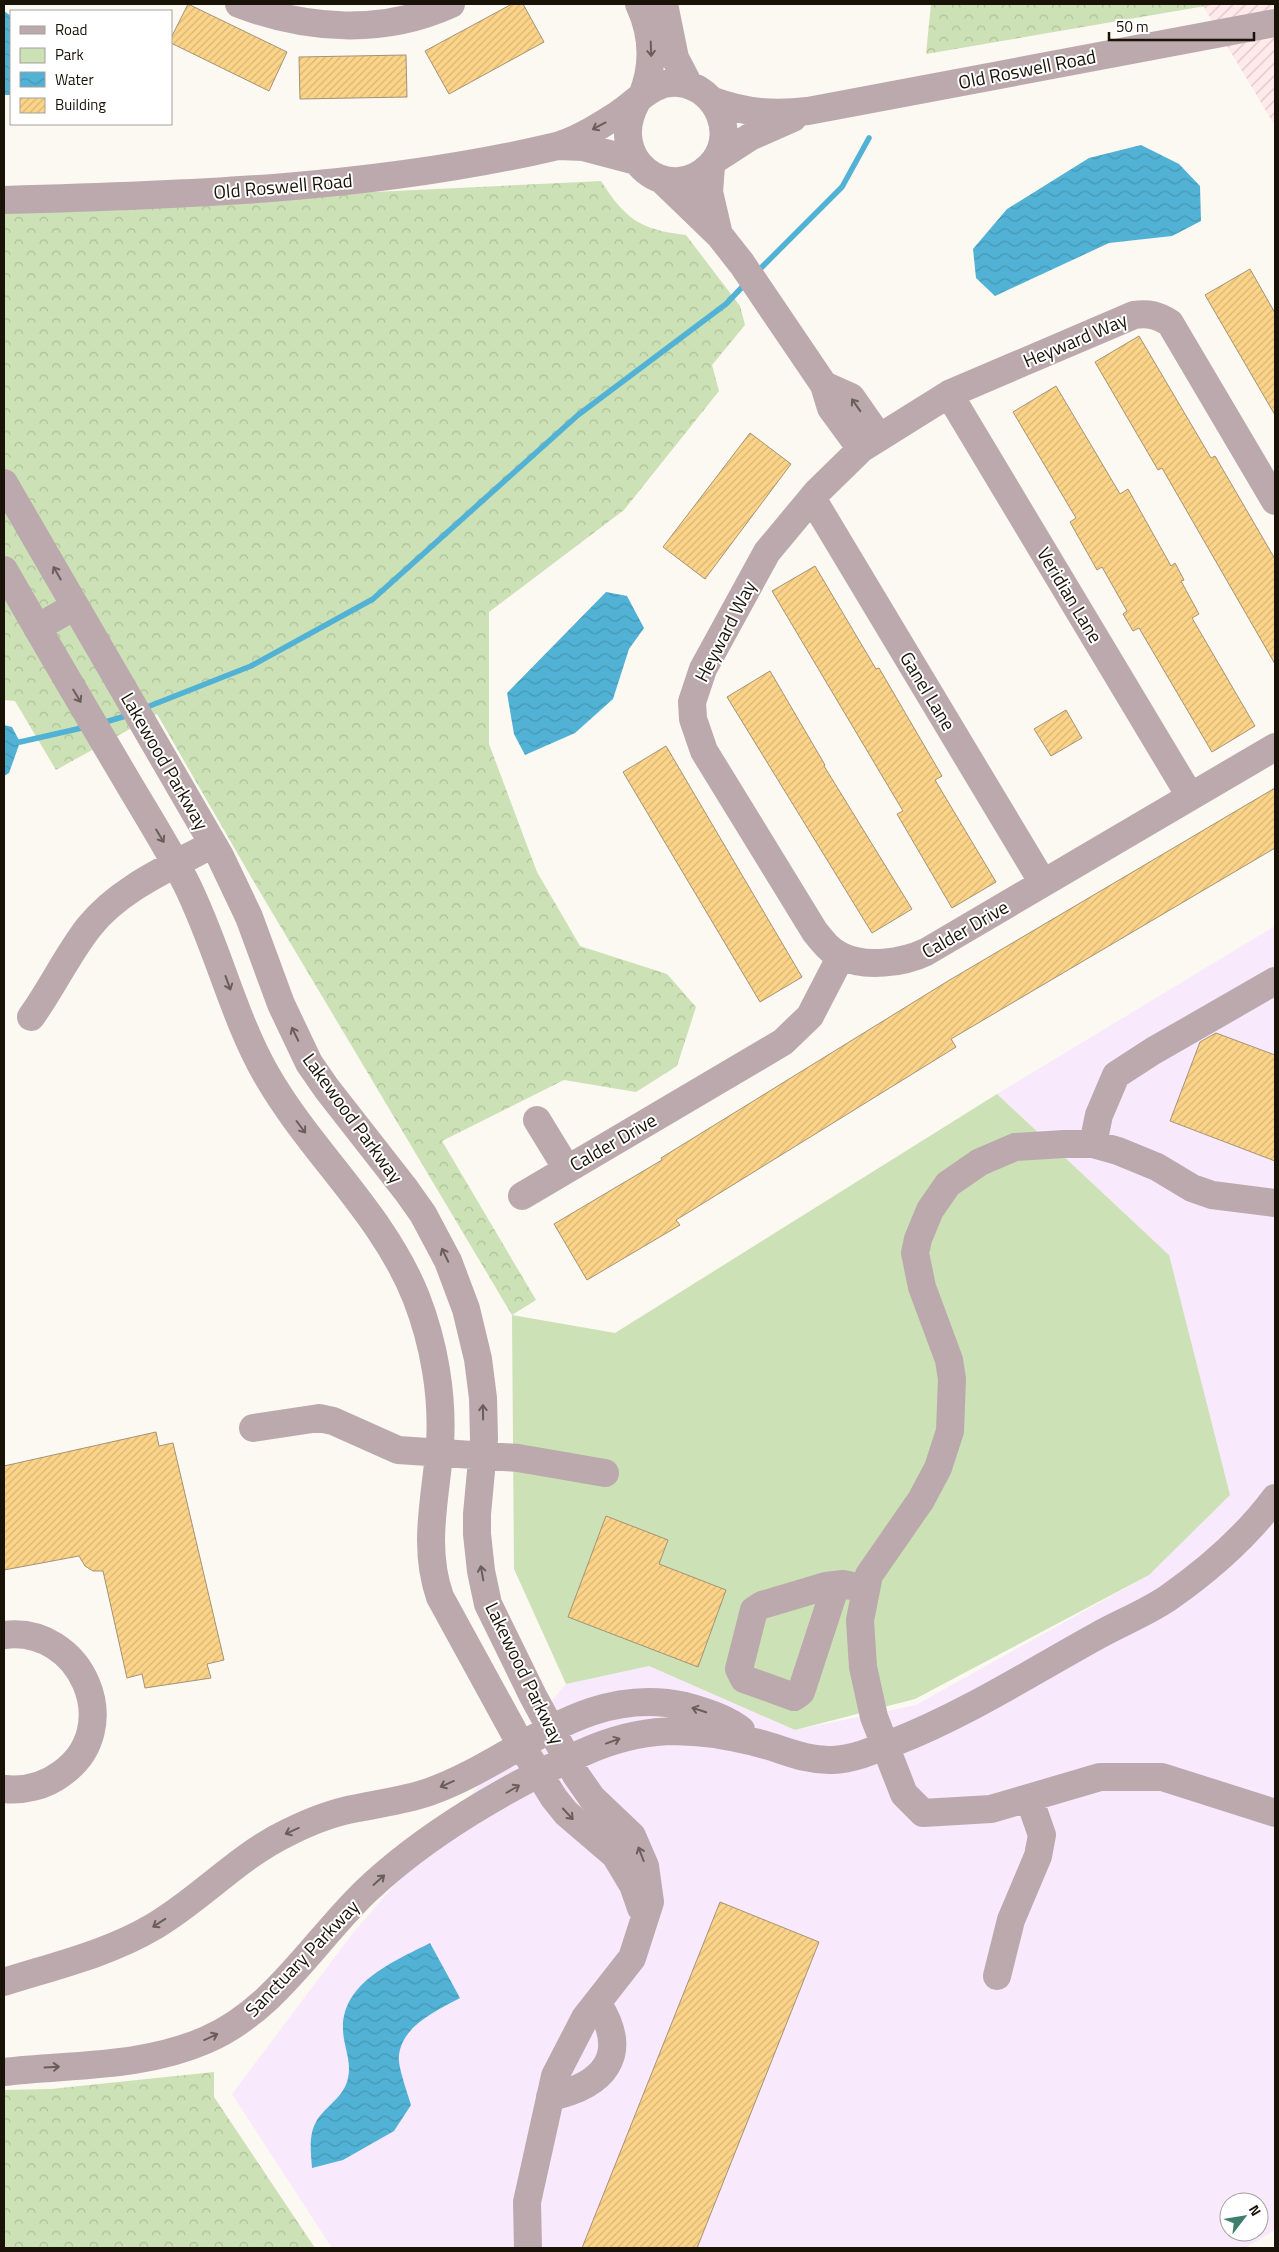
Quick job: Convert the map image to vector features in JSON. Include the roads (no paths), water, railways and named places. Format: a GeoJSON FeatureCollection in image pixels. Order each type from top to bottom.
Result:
{"type":"FeatureCollection","features":[{"type":"Feature","properties":{"kind":"street"},"geometry":{"type":"LineString","coordinates":[[239,4],[303,22],[351,26],[422,15],[451,4]]}},
{"type":"Feature","properties":{"kind":"street"},"geometry":{"type":"LineString","coordinates":[[636,161],[628,147],[626,131],[629,115],[649,79],[652,48],[649,31],[638,4]]}},
{"type":"Feature","properties":{"kind":"street"},"geometry":{"type":"LineString","coordinates":[[664,4],[675,58],[690,85]]}},
{"type":"Feature","properties":{"kind":"street","name":"Old Roswell Road"},"geometry":{"type":"LineString","coordinates":[[4,200],[194,193],[328,182],[469,165],[559,146],[600,126],[639,98],[664,84],[690,85],[703,91],[713,101],[755,113],[808,112],[1275,23]]}},
{"type":"Feature","properties":{"kind":"street"},"geometry":{"type":"LineString","coordinates":[[713,101],[720,112],[724,136],[713,162],[709,192],[720,236]]}},
{"type":"Feature","properties":{"kind":"street","name":"Old Roswell Road"},"geometry":{"type":"LineString","coordinates":[[559,146],[583,147],[636,161],[647,172],[662,179],[688,179],[700,174],[713,162],[750,137],[808,112]]}},
{"type":"Feature","properties":{"kind":"street"},"geometry":{"type":"LineString","coordinates":[[662,179],[720,236],[770,303],[824,384],[851,397],[870,443]]}},
{"type":"Feature","properties":{"kind":"street","name":"Heyward Way"},"geometry":{"type":"LineString","coordinates":[[841,956],[826,947],[815,932],[704,751],[693,719],[692,702],[702,669],[752,577],[768,552],[812,498],[870,443],[949,394],[1134,315],[1147,314],[1159,316],[1170,324],[1177,333],[1275,501]]}},
{"type":"Feature","properties":{"kind":"street","name":"Veridian Lane"},"geometry":{"type":"LineString","coordinates":[[949,394],[1190,796]]}},
{"type":"Feature","properties":{"kind":"street","name":"Lakewood Parkway"},"geometry":{"type":"LineString","coordinates":[[4,483],[213,844],[242,901],[281,1004],[309,1063],[423,1214],[448,1261],[466,1309],[478,1359],[483,1398],[482,1456],[477,1534],[484,1588],[494,1619],[551,1729],[592,1798],[622,1825],[640,1848],[649,1885],[650,1902],[632,1958],[598,2004],[585,2018],[555,2076],[527,2202],[528,2248]]}},
{"type":"Feature","properties":{"kind":"street","name":"Ganel Lane"},"geometry":{"type":"LineString","coordinates":[[812,498],[1043,883]]}},
{"type":"Feature","properties":{"kind":"street","name":"Lakewood Parkway"},"geometry":{"type":"LineString","coordinates":[[4,570],[176,864],[208,929],[248,1035],[265,1072],[302,1129],[366,1208],[384,1234],[416,1297],[427,1329],[435,1366],[439,1400],[439,1454],[430,1538],[435,1582],[447,1612],[520,1745],[566,1813],[615,1855],[633,1885],[644,1918]]}},
{"type":"Feature","properties":{"kind":"street"},"geometry":{"type":"LineString","coordinates":[[37,628],[75,606]]}},
{"type":"Feature","properties":{"kind":"street","name":"Calder Drive"},"geometry":{"type":"LineString","coordinates":[[522,1196],[783,1042],[810,1016],[841,956],[856,962],[914,958],[1275,747]]}},
{"type":"Feature","properties":{"kind":"street"},"geometry":{"type":"LineString","coordinates":[[31,1017],[90,926],[127,893],[213,844]]}},
{"type":"Feature","properties":{"kind":"street"},"geometry":{"type":"LineString","coordinates":[[1093,1144],[1099,1115],[1116,1075],[1153,1051],[1275,981]]}},
{"type":"Feature","properties":{"kind":"street"},"geometry":{"type":"LineString","coordinates":[[538,1120],[567,1169]]}},
{"type":"Feature","properties":{"kind":"street"},"geometry":{"type":"LineString","coordinates":[[1275,1202],[1212,1195],[1192,1188],[1140,1159],[1093,1144],[1016,1147],[972,1167],[948,1184],[930,1210],[918,1239],[916,1253],[917,1270],[949,1360],[952,1379],[950,1431],[938,1468],[921,1500],[869,1575],[860,1620],[863,1667],[867,1692],[884,1746],[904,1794],[923,1814],[991,1809],[1100,1776],[1162,1777],[1275,1813]]}},
{"type":"Feature","properties":{"kind":"street"},"geometry":{"type":"LineString","coordinates":[[253,1428],[319,1418],[333,1421],[398,1450],[518,1458],[605,1474]]}},
{"type":"Feature","properties":{"kind":"street"},"geometry":{"type":"LineString","coordinates":[[4,1982],[110,1947],[152,1928],[185,1906],[237,1862],[262,1845],[290,1831],[333,1814],[429,1792],[467,1775],[551,1729],[590,1712],[616,1704],[657,1702],[697,1709],[737,1727],[756,1742],[808,1759],[846,1759],[884,1746],[933,1727],[1164,1600],[1227,1551],[1252,1526],[1275,1498]]}},
{"type":"Feature","properties":{"kind":"street"},"geometry":{"type":"LineString","coordinates":[[836,1585],[843,1584],[866,1589]]}},
{"type":"Feature","properties":{"kind":"street"},"geometry":{"type":"LineString","coordinates":[[4,1636],[30,1636],[46,1641],[59,1648],[71,1658],[87,1684],[93,1719],[85,1748],[76,1761],[64,1772],[42,1784],[25,1788],[4,1788]]}},
{"type":"Feature","properties":{"kind":"street","name":"Sanctuary Parkway"},"geometry":{"type":"LineString","coordinates":[[4,2072],[147,2058],[177,2051],[230,2028],[252,2014],[271,1996],[347,1910],[391,1869],[451,1826],[540,1774],[568,1760],[622,1738],[649,1731],[699,1731],[756,1742]]}},
{"type":"Feature","properties":{"kind":"street"},"geometry":{"type":"LineString","coordinates":[[997,1976],[1011,1920],[1038,1856],[1042,1835],[1029,1798]]}},
{"type":"Feature","properties":{"kind":"street"},"geometry":{"type":"LineString","coordinates":[[550,2097],[573,2092],[593,2082],[605,2069],[613,2048],[608,2023],[598,2004]]}},
{"type":"Feature","properties":{"kind":"water"},"geometry":{"type":"Polygon","coordinates":[[[4,11],[10,15],[10,95],[4,95],[4,11]]]}},
{"type":"Feature","properties":{"kind":"water"},"geometry":{"type":"Polygon","coordinates":[[[1141,145],[1179,164],[1200,186],[1201,221],[1172,236],[1109,243],[995,296],[976,278],[973,249],[1007,209],[1089,158],[1141,145]]]}},
{"type":"Feature","properties":{"kind":"water"},"geometry":{"type":"Polygon","coordinates":[[[606,592],[627,596],[644,628],[629,649],[613,699],[575,733],[525,755],[514,734],[507,693],[606,592]]]}},
{"type":"Feature","properties":{"kind":"water"},"geometry":{"type":"Polygon","coordinates":[[[4,725],[12,727],[20,742],[9,773],[4,776],[4,725]]]}},
{"type":"Feature","properties":{"kind":"water"},"geometry":{"type":"Polygon","coordinates":[[[430,1943],[460,1998],[422,2020],[407,2035],[402,2044],[399,2060],[411,2105],[394,2131],[343,2160],[312,2168],[311,2144],[314,2126],[343,2090],[348,2078],[349,2065],[343,2029],[345,2013],[351,1998],[373,1975],[430,1943]]]}},
{"type":"Feature","properties":{"kind":"waterway"},"geometry":{"type":"LineString","coordinates":[[756,273],[842,187],[869,138]]}},
{"type":"Feature","properties":{"kind":"waterway"},"geometry":{"type":"LineString","coordinates":[[142,709],[251,666],[373,599],[578,415],[726,304],[746,283]]}},
{"type":"Feature","properties":{"kind":"waterway"},"geometry":{"type":"LineString","coordinates":[[102,723],[129,715]]}},
{"type":"Feature","properties":{"kind":"waterway"},"geometry":{"type":"LineString","coordinates":[[20,742],[86,727]]}}]}
